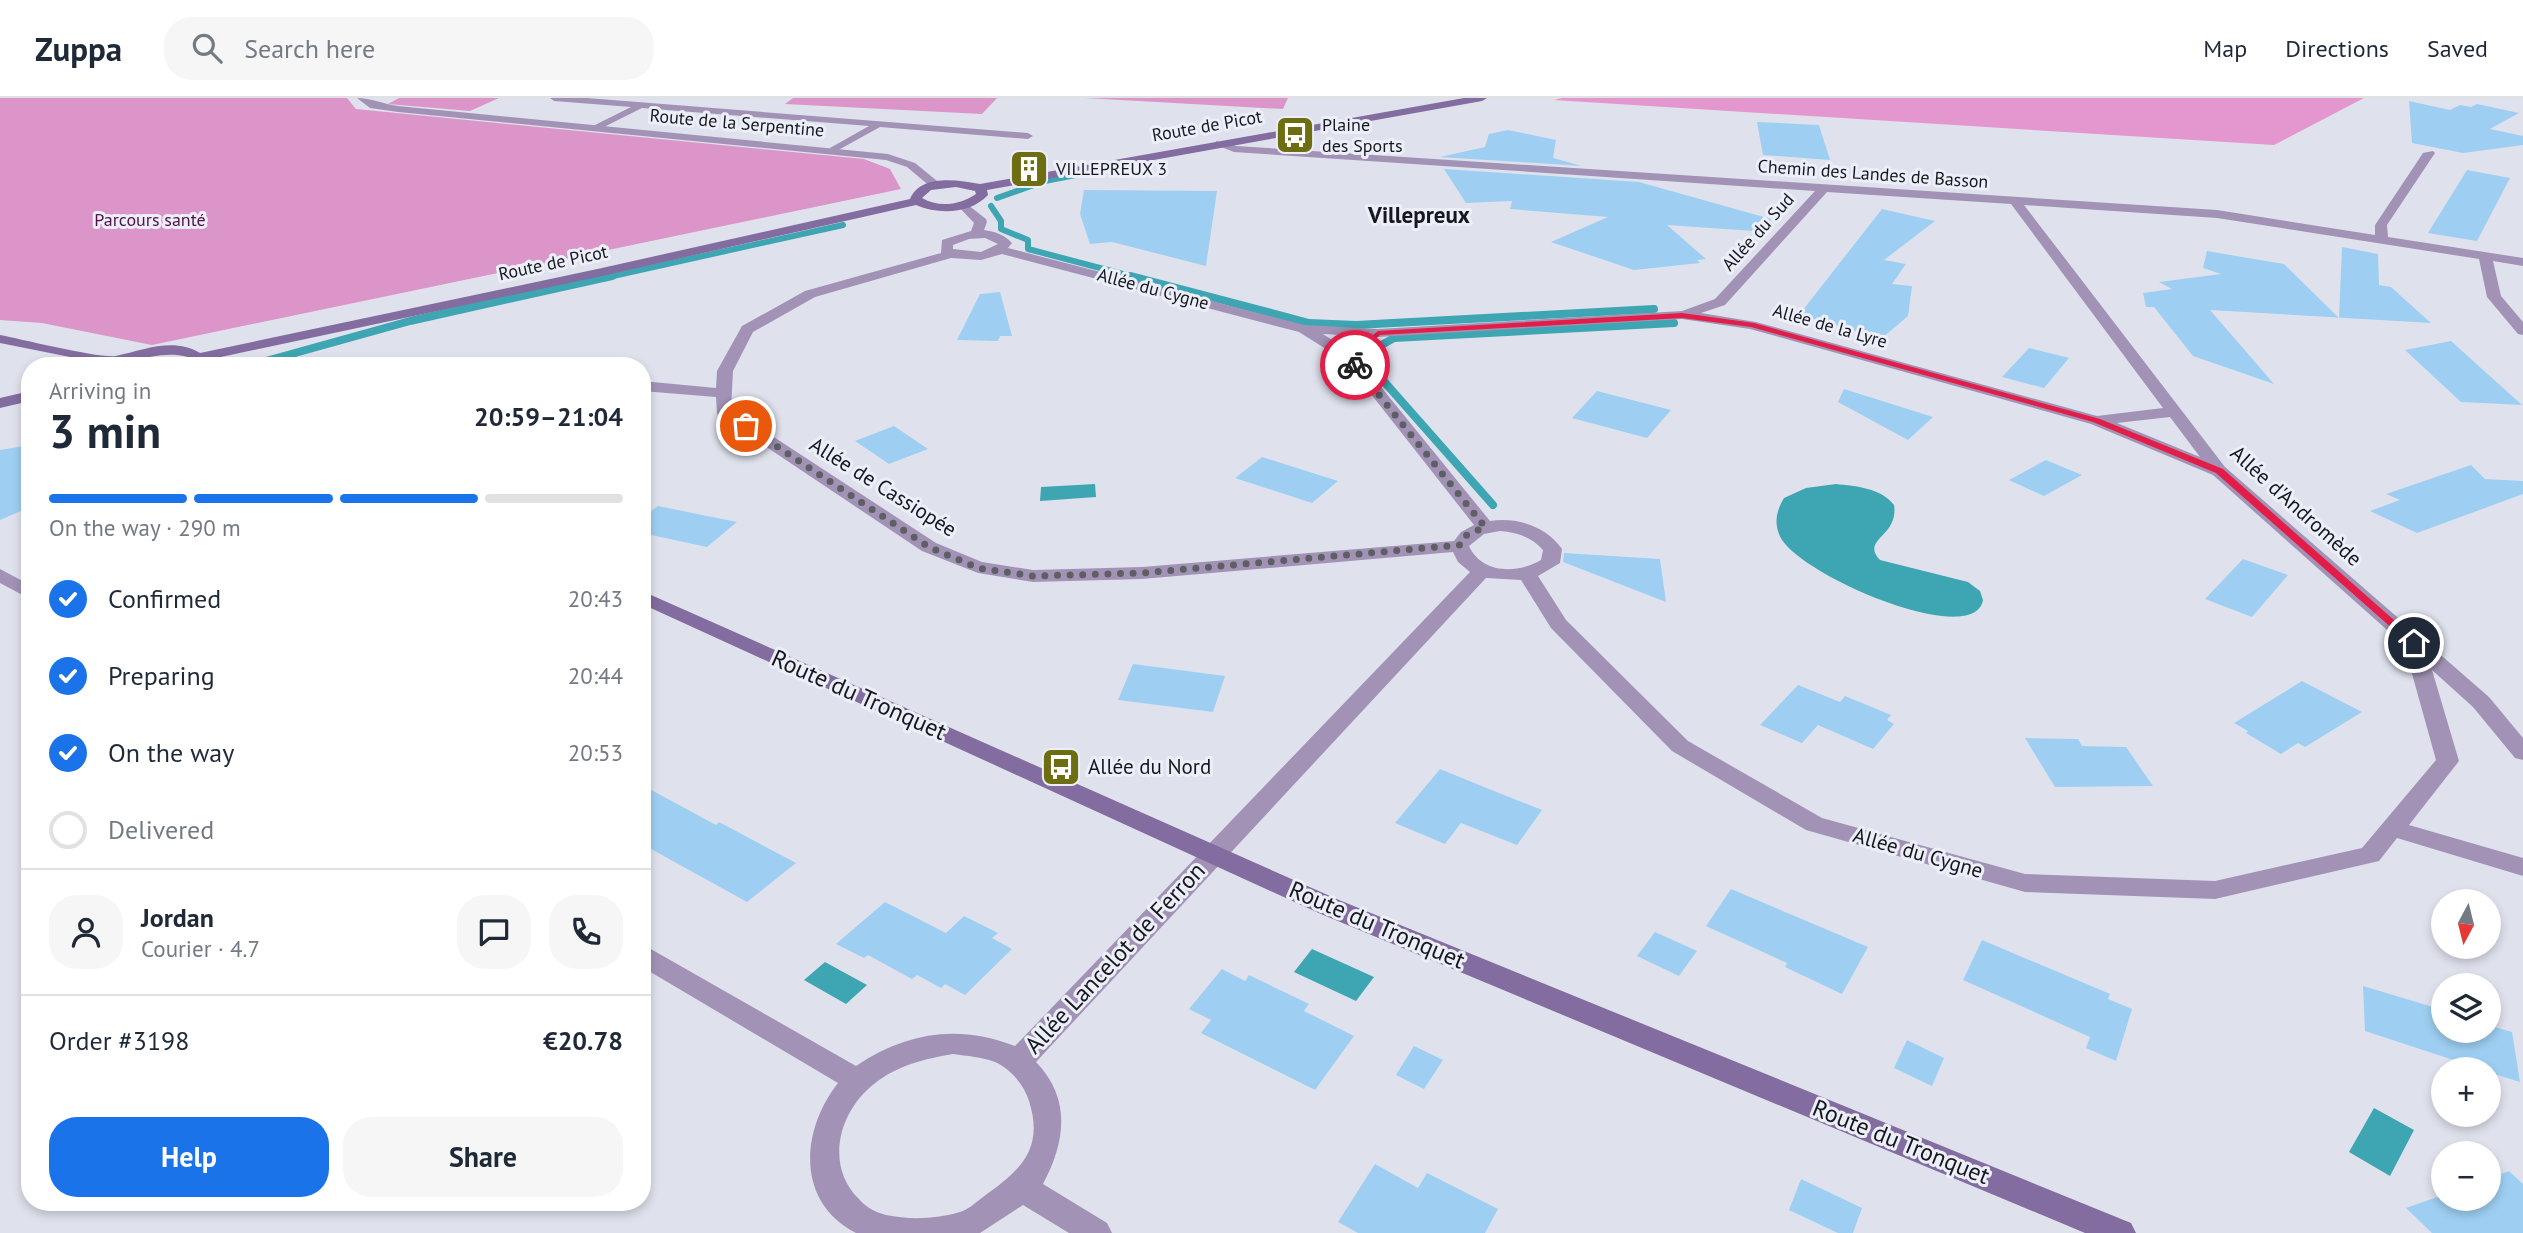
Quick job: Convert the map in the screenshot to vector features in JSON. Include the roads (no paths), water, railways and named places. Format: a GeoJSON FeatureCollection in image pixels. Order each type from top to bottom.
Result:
{"type":"FeatureCollection","features":[{"type":"Feature","properties":{"kind":"main road","name":"Route de Picot"},"geometry":{"type":"LineString","coordinates":[[936,185],[966,184],[980,188],[1482,98]]}},
{"type":"Feature","properties":{"kind":"main road"},"geometry":{"type":"LineString","coordinates":[[936,185],[920,190],[915,198],[917,201],[941,207],[963,205],[979,199],[983,192],[980,188]]}},
{"type":"Feature","properties":{"kind":"main road","name":"Route de Picot"},"geometry":{"type":"LineString","coordinates":[[217,357],[917,201]]}},
{"type":"Feature","properties":{"kind":"main road"},"geometry":{"type":"LineString","coordinates":[[0,339],[79,357]]}},
{"type":"Feature","properties":{"kind":"main road"},"geometry":{"type":"LineString","coordinates":[[134,357],[159,350],[185,351],[190,357]]}},
{"type":"Feature","properties":{"kind":"main road"},"geometry":{"type":"LineString","coordinates":[[0,403],[21,398]]}},
{"type":"Feature","properties":{"kind":"main road","name":"Route du Tronquet"},"geometry":{"type":"LineString","coordinates":[[651,601],[1330,907],[2120,1233]]}},
{"type":"Feature","properties":{"kind":"street","name":"Route de la Serpentine"},"geometry":{"type":"LineString","coordinates":[[362,98],[374,106],[386,108],[888,157],[911,165],[936,185]]}},
{"type":"Feature","properties":{"kind":"street","name":"Chemin des Landes de Basson"},"geometry":{"type":"LineString","coordinates":[[1220,143],[1234,149],[2217,214],[2523,262]]}},
{"type":"Feature","properties":{"kind":"street"},"geometry":{"type":"LineString","coordinates":[[2382,240],[2381,225],[2429,153]]}},
{"type":"Feature","properties":{"kind":"street","name":"Allée du Sud"},"geometry":{"type":"LineString","coordinates":[[1682,315],[1720,302],[1824,188]]}},
{"type":"Feature","properties":{"kind":"street","name":"Allée d'Andromède"},"geometry":{"type":"LineString","coordinates":[[2015,201],[2219,471],[2481,702],[2523,753]]}},
{"type":"Feature","properties":{"kind":"street"},"geometry":{"type":"LineString","coordinates":[[963,205],[981,222],[976,234]]}},
{"type":"Feature","properties":{"kind":"street"},"geometry":{"type":"LineString","coordinates":[[651,387],[724,393],[725,370],[747,329],[810,294],[951,254],[977,257],[1002,250],[1005,243],[999,237],[976,234],[959,237],[947,243],[946,250],[951,254]]}},
{"type":"Feature","properties":{"kind":"street","name":"Allée du Cygne"},"geometry":{"type":"LineString","coordinates":[[1002,250],[1304,329]]}},
{"type":"Feature","properties":{"kind":"street"},"geometry":{"type":"LineString","coordinates":[[2485,256],[2494,297],[2523,331]]}},
{"type":"Feature","properties":{"kind":"street","name":"Allée du Sud"},"geometry":{"type":"LineString","coordinates":[[1720,302],[1751,325]]}},
{"type":"Feature","properties":{"kind":"street","name":"Allée de la Lyre"},"geometry":{"type":"LineString","coordinates":[[1304,329],[1378,333],[1682,315],[1751,325],[2096,421],[2219,471]]}},
{"type":"Feature","properties":{"kind":"street"},"geometry":{"type":"LineString","coordinates":[[1304,329],[1350,358],[1485,527]]}},
{"type":"Feature","properties":{"kind":"street"},"geometry":{"type":"LineString","coordinates":[[1350,358],[1378,333]]}},
{"type":"Feature","properties":{"kind":"street","name":"Allée de Cassiopée"},"geometry":{"type":"LineString","coordinates":[[724,393],[723,411],[929,547],[978,568],[1033,576],[1142,573],[1460,545]]}},
{"type":"Feature","properties":{"kind":"street","name":"Allée de la Lyre"},"geometry":{"type":"LineString","coordinates":[[2096,421],[2174,412]]}},
{"type":"Feature","properties":{"kind":"street"},"geometry":{"type":"LineString","coordinates":[[1485,527],[1528,530],[1546,540],[1553,549],[1553,558],[1542,569],[1527,574],[1499,574],[1483,570],[1466,560],[1460,545],[1465,536],[1485,527]]}},
{"type":"Feature","properties":{"kind":"street"},"geometry":{"type":"LineString","coordinates":[[1212,854],[1483,570]]}},
{"type":"Feature","properties":{"kind":"street","name":"Allée du Cygne"},"geometry":{"type":"LineString","coordinates":[[1527,574],[1558,624],[1680,746],[1814,824],[2025,883],[2215,890],[2370,855],[2448,761],[2414,643]]}},
{"type":"Feature","properties":{"kind":"street"},"geometry":{"type":"LineString","coordinates":[[0,575],[21,588]]}},
{"type":"Feature","properties":{"kind":"street"},"geometry":{"type":"LineString","coordinates":[[2392,828],[2523,867]]}},
{"type":"Feature","properties":{"kind":"street","name":"Allée Lancelot de Ferron"},"geometry":{"type":"LineString","coordinates":[[1018,1062],[1212,854]]}},
{"type":"Feature","properties":{"kind":"street"},"geometry":{"type":"LineString","coordinates":[[651,959],[858,1081]]}},
{"type":"Feature","properties":{"kind":"street"},"geometry":{"type":"LineString","coordinates":[[953,1043],[988,1048],[1018,1062],[1043,1092],[1049,1123],[1042,1156],[1022,1188],[974,1222],[933,1233],[851,1225],[824,1175],[822,1142],[834,1110],[858,1081],[880,1064],[915,1049],[953,1043]]}},
{"type":"Feature","properties":{"kind":"street"},"geometry":{"type":"LineString","coordinates":[[1022,1188],[1096,1233]]}},
{"type":"Feature","properties":{"kind":"lane"},"geometry":{"type":"LineString","coordinates":[[554,98],[1028,135]]}},
{"type":"Feature","properties":{"kind":"lane"},"geometry":{"type":"LineString","coordinates":[[596,128],[641,105]]}},
{"type":"Feature","properties":{"kind":"lane"},"geometry":{"type":"LineString","coordinates":[[833,150],[877,125]]}},
{"type":"Feature","properties":{"kind":"water"},"geometry":{"type":"Polygon","coordinates":[[[1095,484],[1096,497],[1040,501],[1041,487],[1095,484]]]}},
{"type":"Feature","properties":{"kind":"water"},"geometry":{"type":"Polygon","coordinates":[[[1836,484],[1868,489],[1889,499],[1894,505],[1894,516],[1874,547],[1880,560],[1968,582],[1980,591],[1983,600],[1972,613],[1949,617],[1918,612],[1882,600],[1815,568],[1791,550],[1779,534],[1777,525],[1778,511],[1784,498],[1806,488],[1836,484]]]}},
{"type":"Feature","properties":{"kind":"water"},"geometry":{"type":"Polygon","coordinates":[[[1312,949],[1374,977],[1356,1001],[1294,972],[1312,949]]]}},
{"type":"Feature","properties":{"kind":"water"},"geometry":{"type":"Polygon","coordinates":[[[825,962],[867,985],[846,1004],[804,980],[825,962]]]}},
{"type":"Feature","properties":{"kind":"water"},"geometry":{"type":"Polygon","coordinates":[[[2374,1108],[2414,1130],[2390,1176],[2349,1152],[2374,1108]]]}},
{"type":"Feature","properties":{"kind":"waterway"},"geometry":{"type":"LineString","coordinates":[[997,198],[1045,181],[1126,165]]}},
{"type":"Feature","properties":{"kind":"waterway"},"geometry":{"type":"LineString","coordinates":[[991,206],[1001,221],[1001,229],[1028,240],[1028,249],[1138,278]]}},
{"type":"Feature","properties":{"kind":"waterway"},"geometry":{"type":"LineString","coordinates":[[604,278],[843,225]]}},
{"type":"Feature","properties":{"kind":"waterway"},"geometry":{"type":"LineString","coordinates":[[280,357],[410,321],[612,276]]}},
{"type":"Feature","properties":{"kind":"waterway"},"geometry":{"type":"LineString","coordinates":[[1131,276],[1309,323],[1356,325],[1654,309]]}},
{"type":"Feature","properties":{"kind":"waterway"},"geometry":{"type":"LineString","coordinates":[[1493,505],[1373,369],[1369,358],[1376,348],[1394,338],[1674,323]]}},
{"type":"Feature","properties":{"kind":"place","name":"Plaine des Sports"},"geometry":{"type":"Point","coordinates":[1295,135]}},
{"type":"Feature","properties":{"kind":"place","name":"VILLEPREUX 3"},"geometry":{"type":"Point","coordinates":[1029,169]}},
{"type":"Feature","properties":{"kind":"place","name":"Allée du Nord"},"geometry":{"type":"Point","coordinates":[1061,767]}},
{"type":"Feature","properties":{"kind":"district","name":"Villepreux"},"geometry":{"type":"Point","coordinates":[1419,215]}},
{"type":"Feature","properties":{"kind":"park label","name":"Parcours santé"},"geometry":{"type":"Point","coordinates":[150,220]}}]}
